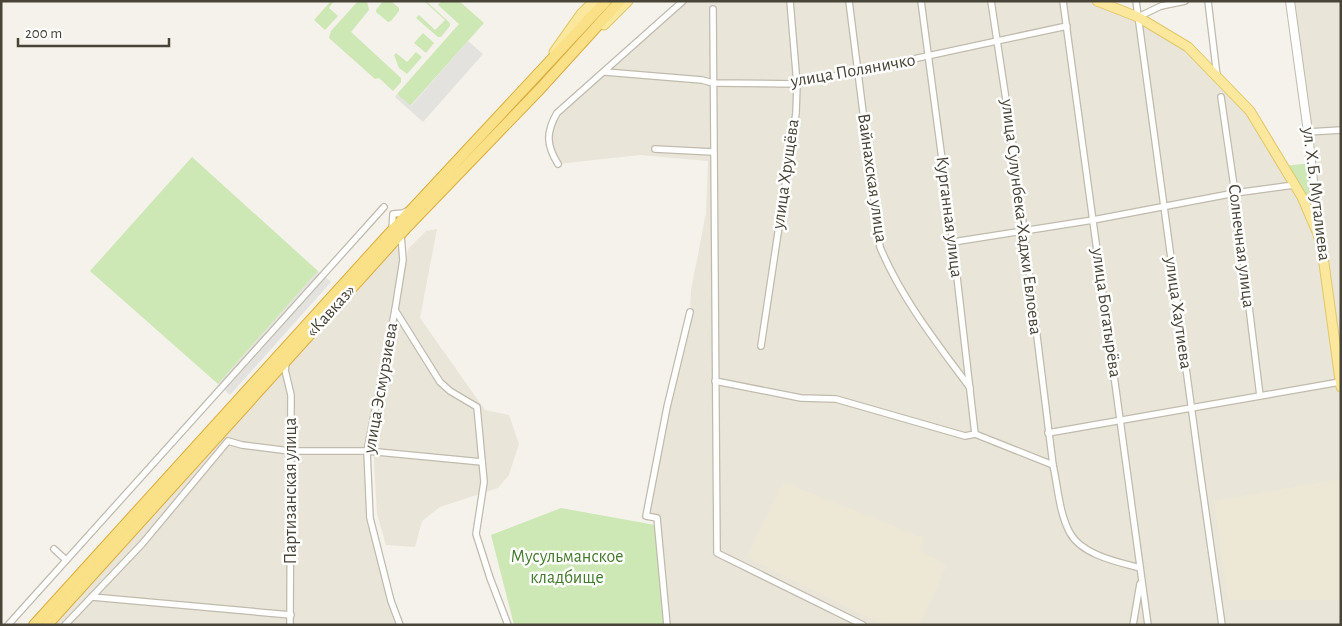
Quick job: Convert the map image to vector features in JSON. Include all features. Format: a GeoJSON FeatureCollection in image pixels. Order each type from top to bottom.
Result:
{"type":"FeatureCollection","features":[{"type":"Feature","properties":{"kind":"highway","name":"«Кавказ»"},"geometry":{"type":"LineString","coordinates":[[34,625],[388,235],[606,1]]}},
{"type":"Feature","properties":{"kind":"highway","name":"«Кавказ»"},"geometry":{"type":"LineString","coordinates":[[52,623],[389,246],[540,89],[620,1]]}},
{"type":"Feature","properties":{"kind":"main road"},"geometry":{"type":"LineString","coordinates":[[528,86],[581,14],[594,1]]}},
{"type":"Feature","properties":{"kind":"main road"},"geometry":{"type":"LineString","coordinates":[[540,89],[628,1]]}},
{"type":"Feature","properties":{"kind":"main road"},"geometry":{"type":"LineString","coordinates":[[1097,1],[1138,17],[1188,47],[1250,111],[1302,197],[1318,234]]}},
{"type":"Feature","properties":{"kind":"main road","name":"ул. Х.Б. Муталиева"},"geometry":{"type":"LineString","coordinates":[[1318,234],[1338,346],[1341,387]]}},
{"type":"Feature","properties":{"kind":"street"},"geometry":{"type":"LineString","coordinates":[[558,164],[552,155],[548,140],[551,125],[557,113],[682,1]]}},
{"type":"Feature","properties":{"kind":"street","name":"улица Хрущёва"},"geometry":{"type":"LineString","coordinates":[[760,346],[796,113],[798,84],[790,1]]}},
{"type":"Feature","properties":{"kind":"street","name":"Вайнахская улица"},"geometry":{"type":"LineString","coordinates":[[849,1],[880,247],[888,268],[927,331],[971,389]]}},
{"type":"Feature","properties":{"kind":"street","name":"Курганная улица"},"geometry":{"type":"LineString","coordinates":[[921,1],[953,242],[975,434]]}},
{"type":"Feature","properties":{"kind":"street","name":"улица Сулунбека-Хаджи Евлоева"},"geometry":{"type":"LineString","coordinates":[[991,1],[1015,159],[1048,433],[1064,518],[1071,534],[1083,547],[1108,560],[1140,568]]}},
{"type":"Feature","properties":{"kind":"street","name":"улица Богатырёва"},"geometry":{"type":"LineString","coordinates":[[1063,1],[1068,26],[1148,625]]}},
{"type":"Feature","properties":{"kind":"street","name":"улица Хаутиева"},"geometry":{"type":"LineString","coordinates":[[1136,1],[1222,625]]}},
{"type":"Feature","properties":{"kind":"street"},"geometry":{"type":"LineString","coordinates":[[1138,17],[1161,6],[1185,1]]}},
{"type":"Feature","properties":{"kind":"street"},"geometry":{"type":"LineString","coordinates":[[1208,1],[1216,76]]}},
{"type":"Feature","properties":{"kind":"street","name":"ул. Х.Б. Муталиева"},"geometry":{"type":"LineString","coordinates":[[1290,1],[1308,132],[1318,234]]}},
{"type":"Feature","properties":{"kind":"street"},"geometry":{"type":"LineString","coordinates":[[713,9],[717,553],[863,625]]}},
{"type":"Feature","properties":{"kind":"street","name":"улица Поляничко"},"geometry":{"type":"LineString","coordinates":[[605,72],[702,80],[713,83],[798,84],[1068,26]]}},
{"type":"Feature","properties":{"kind":"street","name":"Солнечная улица"},"geometry":{"type":"LineString","coordinates":[[1221,97],[1260,396]]}},
{"type":"Feature","properties":{"kind":"street"},"geometry":{"type":"LineString","coordinates":[[1308,132],[1341,130]]}},
{"type":"Feature","properties":{"kind":"street"},"geometry":{"type":"LineString","coordinates":[[655,149],[713,152]]}},
{"type":"Feature","properties":{"kind":"street"},"geometry":{"type":"LineString","coordinates":[[1302,197],[1310,192],[1313,180]]}},
{"type":"Feature","properties":{"kind":"street"},"geometry":{"type":"LineString","coordinates":[[953,242],[1024,232],[1235,193],[1294,185]]}},
{"type":"Feature","properties":{"kind":"street"},"geometry":{"type":"LineString","coordinates":[[8,625],[384,207]]}},
{"type":"Feature","properties":{"kind":"street","name":"улица Эсмурзиева"},"geometry":{"type":"LineString","coordinates":[[400,625],[391,601],[370,518],[367,450],[403,260],[401,233]]}},
{"type":"Feature","properties":{"kind":"street"},"geometry":{"type":"LineString","coordinates":[[389,246],[402,250]]}},
{"type":"Feature","properties":{"kind":"street"},"geometry":{"type":"LineString","coordinates":[[395,310],[440,382],[450,391],[477,407],[484,482],[476,534],[508,625]]}},
{"type":"Feature","properties":{"kind":"street"},"geometry":{"type":"LineString","coordinates":[[667,625],[657,518],[646,516],[690,312]]}},
{"type":"Feature","properties":{"kind":"street","name":"Партизанская улица"},"geometry":{"type":"LineString","coordinates":[[287,358],[285,370],[291,395],[290,625]]}},
{"type":"Feature","properties":{"kind":"street"},"geometry":{"type":"LineString","coordinates":[[269,379],[276,375],[281,375],[288,383]]}},
{"type":"Feature","properties":{"kind":"street"},"geometry":{"type":"LineString","coordinates":[[715,381],[801,398],[836,399],[965,436],[975,434],[1053,465]]}},
{"type":"Feature","properties":{"kind":"street"},"geometry":{"type":"LineString","coordinates":[[1048,433],[1340,382]]}},
{"type":"Feature","properties":{"kind":"street"},"geometry":{"type":"LineString","coordinates":[[64,625],[142,544],[228,441],[242,445],[290,451],[367,450],[482,462]]}},
{"type":"Feature","properties":{"kind":"street"},"geometry":{"type":"LineString","coordinates":[[54,549],[66,560]]}},
{"type":"Feature","properties":{"kind":"street"},"geometry":{"type":"LineString","coordinates":[[1133,625],[1142,577]]}},
{"type":"Feature","properties":{"kind":"street"},"geometry":{"type":"LineString","coordinates":[[92,597],[291,615]]}},
{"type":"Feature","properties":{"kind":"shaded area"},"geometry":{"type":"Polygon","coordinates":[[[683,1],[1097,1],[1188,47],[1250,111],[1317,232],[1290,1],[1341,1],[1341,625],[667,625],[657,518],[646,516],[690,312],[691,290],[706,213],[708,161],[640,155],[558,164],[552,155],[551,125],[557,113],[683,1]]]}},
{"type":"Feature","properties":{"kind":"shaded area"},"geometry":{"type":"Polygon","coordinates":[[[468,41],[483,54],[423,122],[395,97],[397,94],[411,106],[468,41]]]}},
{"type":"Feature","properties":{"kind":"shaded area"},"geometry":{"type":"Polygon","coordinates":[[[437,229],[420,318],[485,410],[509,415],[519,444],[509,475],[498,488],[440,507],[422,521],[415,547],[386,545],[377,514],[373,446],[408,249],[426,231],[437,229]]]}},
{"type":"Feature","properties":{"kind":"shaded area"},"geometry":{"type":"Polygon","coordinates":[[[389,246],[402,250],[403,260],[367,451],[370,518],[400,625],[47,625],[389,246]]]}},
{"type":"Feature","properties":{"kind":"shaded area"},"geometry":{"type":"Polygon","coordinates":[[[318,271],[331,282],[230,395],[218,384],[318,271]]]}},
{"type":"Feature","properties":{"kind":"shaded area"},"geometry":{"type":"Polygon","coordinates":[[[1339,479],[1341,490],[1341,600],[1228,600],[1214,501],[1339,479]]]}},
{"type":"Feature","properties":{"kind":"shaded area"},"geometry":{"type":"Polygon","coordinates":[[[783,482],[924,538],[919,550],[947,565],[920,625],[884,625],[747,557],[783,482]]]}},
{"type":"Feature","properties":{"kind":"green space"},"geometry":{"type":"Polygon","coordinates":[[[331,1],[334,1],[329,8],[338,16],[325,30],[314,20],[331,1]]]}},
{"type":"Feature","properties":{"kind":"green space"},"geometry":{"type":"Polygon","coordinates":[[[358,1],[367,1],[369,10],[351,32],[401,78],[401,82],[393,91],[379,78],[375,79],[329,38],[331,31],[358,1]]]}},
{"type":"Feature","properties":{"kind":"green space"},"geometry":{"type":"Polygon","coordinates":[[[383,1],[391,1],[399,8],[399,11],[388,22],[376,12],[383,1]]]}},
{"type":"Feature","properties":{"kind":"green space"},"geometry":{"type":"Polygon","coordinates":[[[424,1],[450,23],[450,26],[441,37],[438,37],[416,18],[419,15],[435,30],[445,20],[424,1]]]}},
{"type":"Feature","properties":{"kind":"green space"},"geometry":{"type":"Polygon","coordinates":[[[441,1],[459,1],[484,23],[410,106],[397,94],[459,24],[438,5],[441,1]]]}},
{"type":"Feature","properties":{"kind":"green space"},"geometry":{"type":"Polygon","coordinates":[[[423,33],[434,43],[426,53],[414,43],[423,33]]]}},
{"type":"Feature","properties":{"kind":"green space"},"geometry":{"type":"Polygon","coordinates":[[[416,52],[422,57],[407,74],[399,68],[394,55],[396,53],[407,62],[416,52]]]}},
{"type":"Feature","properties":{"kind":"green space"},"geometry":{"type":"Polygon","coordinates":[[[192,157],[318,271],[218,384],[90,271],[192,157]]]}},
{"type":"Feature","properties":{"kind":"green space"},"geometry":{"type":"Polygon","coordinates":[[[1311,163],[1318,234],[1283,166],[1311,163]]]}},
{"type":"Feature","properties":{"kind":"green space","name":"Мусульманское кладбище"},"geometry":{"type":"Polygon","coordinates":[[[561,508],[655,525],[664,625],[514,625],[491,535],[561,508]]]}}]}
